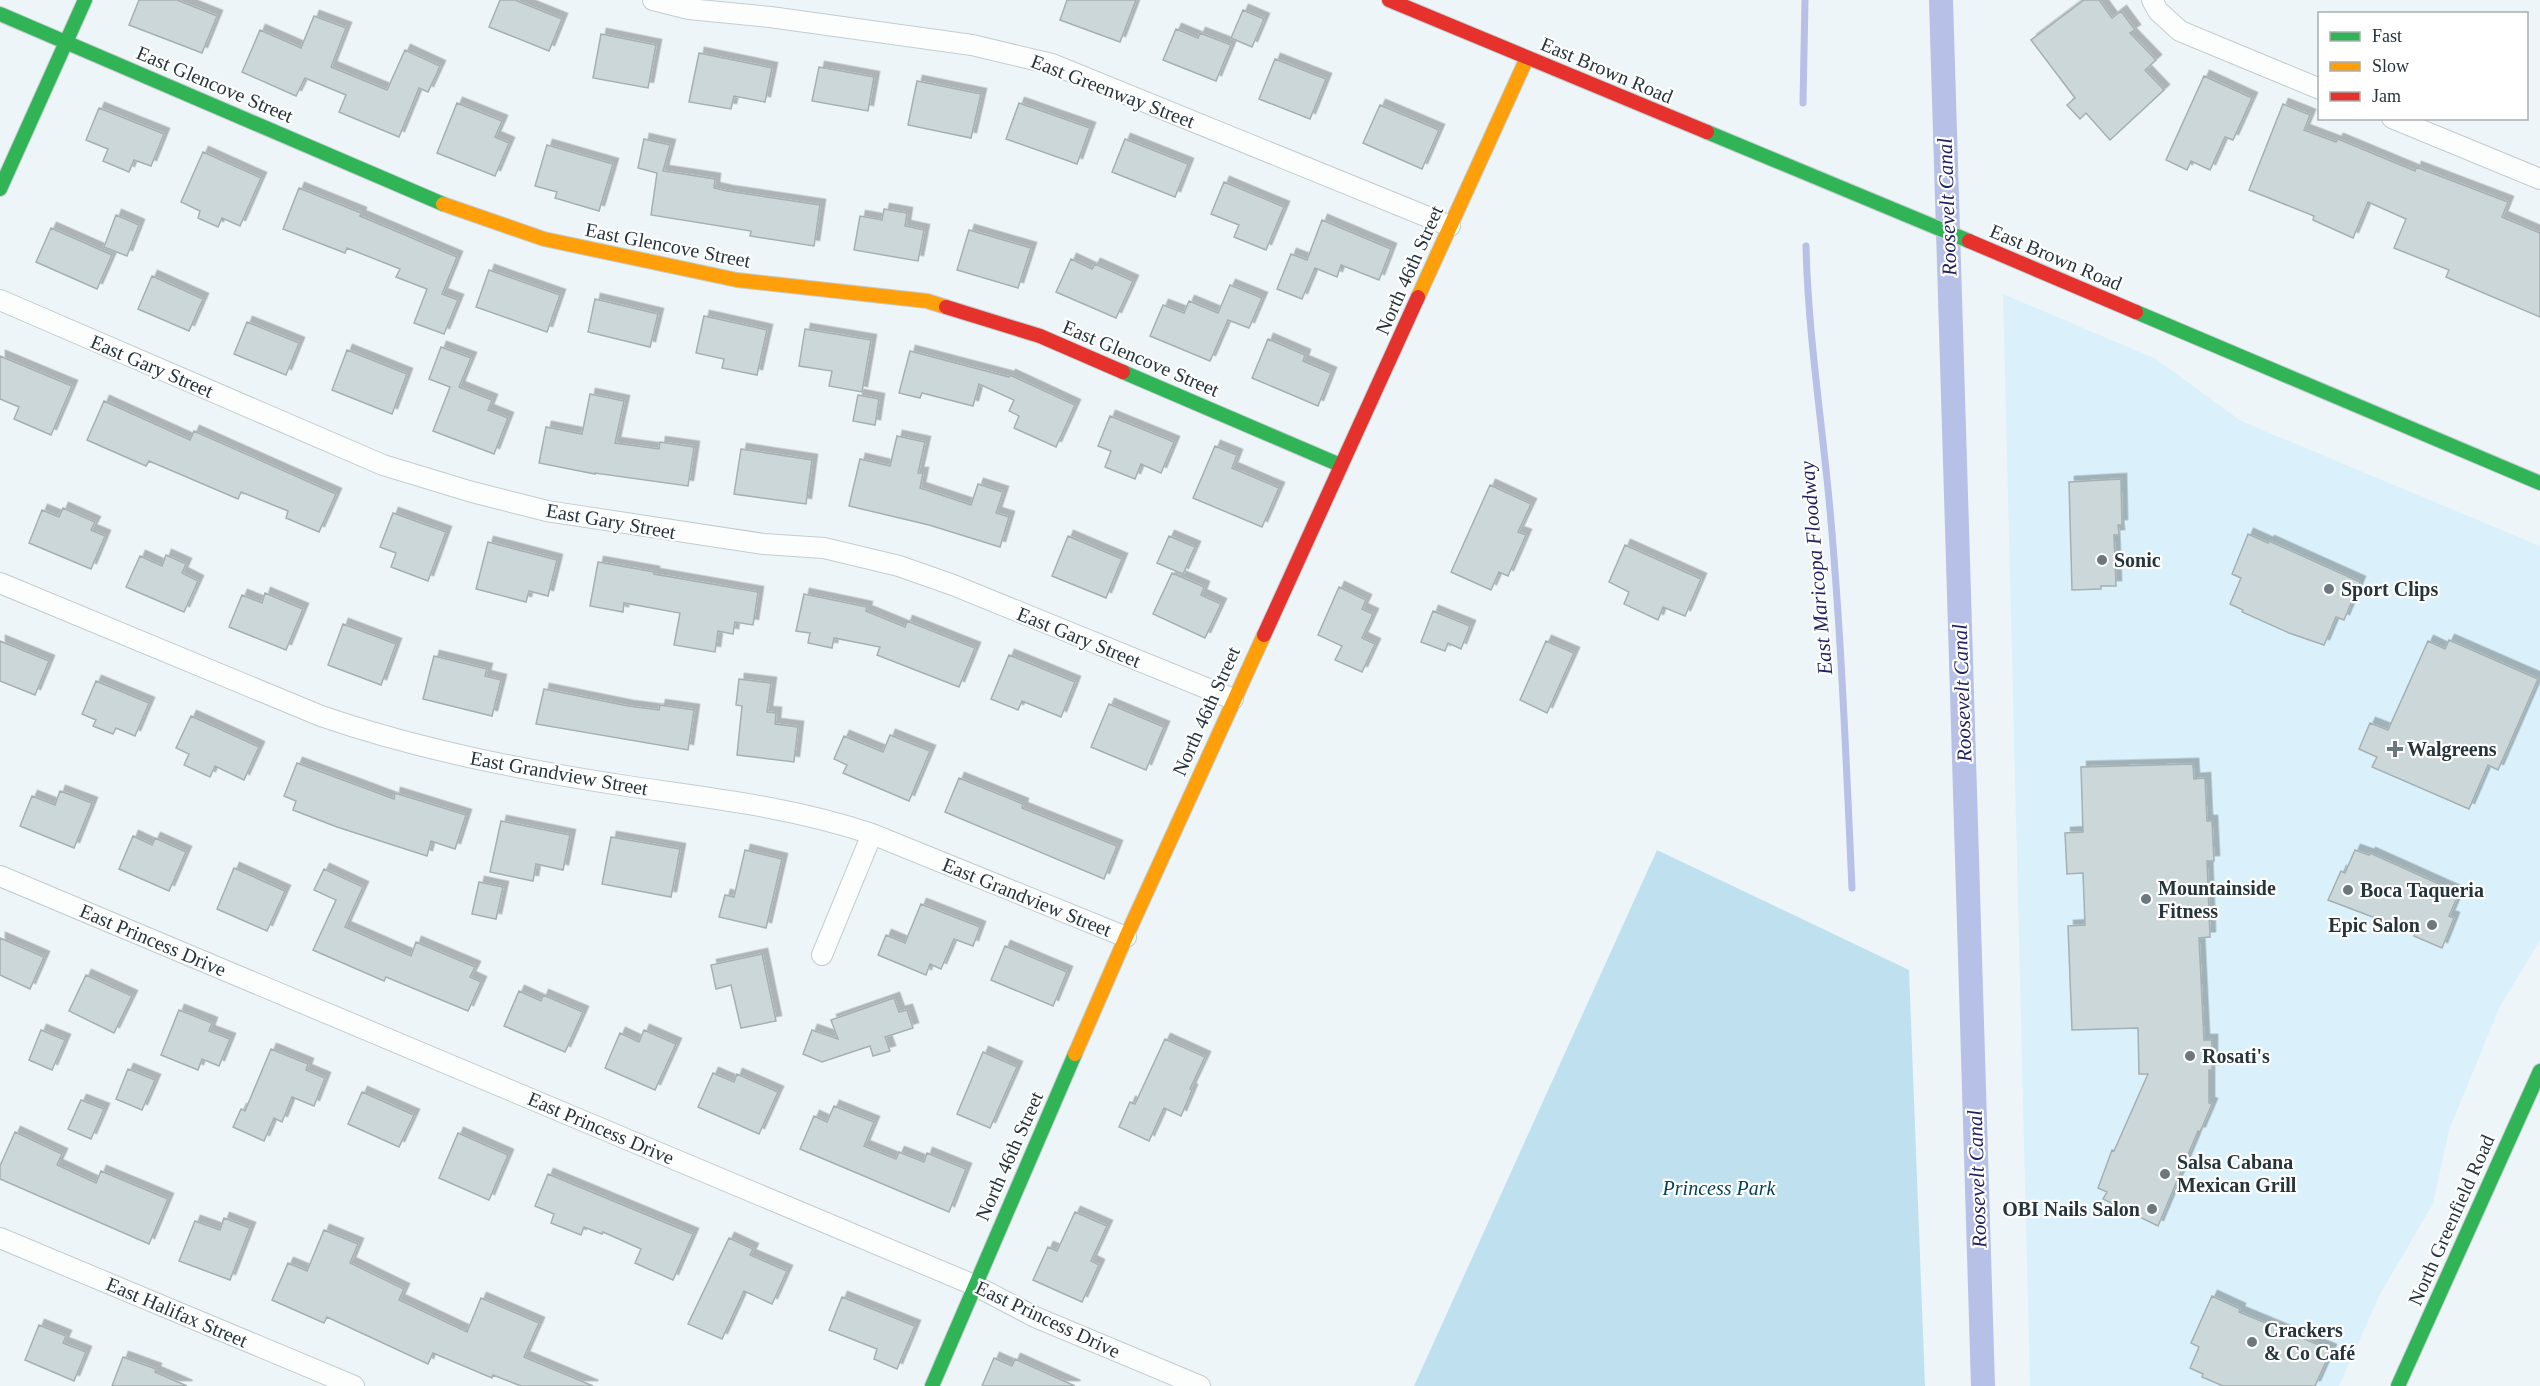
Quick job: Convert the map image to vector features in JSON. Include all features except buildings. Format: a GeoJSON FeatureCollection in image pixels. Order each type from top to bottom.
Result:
{"type":"FeatureCollection","features":[{"type":"Feature","properties":{"kind":"street"},"geometry":{"type":"LineString","coordinates":[[0,189],[85,0]]}},
{"type":"Feature","properties":{"kind":"street","name":"East Greenway Street"},"geometry":{"type":"LineString","coordinates":[[653,0],[688,9],[770,17],[972,45],[1052,64],[1450,226]]}},
{"type":"Feature","properties":{"kind":"street","name":"East Brown Road"},"geometry":{"type":"LineString","coordinates":[[1389,0],[1962,238],[2540,483]]}},
{"type":"Feature","properties":{"kind":"street"},"geometry":{"type":"LineString","coordinates":[[2152,0],[2158,11],[2180,31],[2318,88]]}},
{"type":"Feature","properties":{"kind":"street","name":"East Glencove Street"},"geometry":{"type":"LineString","coordinates":[[0,14],[463,212],[544,239],[737,280],[927,301],[1040,336],[1340,465]]}},
{"type":"Feature","properties":{"kind":"street","name":"North 46th Street"},"geometry":{"type":"LineString","coordinates":[[932,1386],[1126,937],[1527,58]]}},
{"type":"Feature","properties":{"kind":"street"},"geometry":{"type":"LineString","coordinates":[[2397,120],[2540,179]]}},
{"type":"Feature","properties":{"kind":"street","name":"East Gary Street"},"geometry":{"type":"LineString","coordinates":[[0,300],[383,465],[472,492],[548,511],[764,544],[824,548],[899,566],[953,585],[1233,699]]}},
{"type":"Feature","properties":{"kind":"street","name":"East Grandview Street"},"geometry":{"type":"LineString","coordinates":[[0,583],[321,716],[376,735],[458,755],[585,779],[780,808],[831,820],[872,834],[1126,937]]}},
{"type":"Feature","properties":{"kind":"street"},"geometry":{"type":"LineString","coordinates":[[822,955],[872,834]]}},
{"type":"Feature","properties":{"kind":"street","name":"East Princess Drive"},"geometry":{"type":"LineString","coordinates":[[0,876],[974,1285],[1035,1317],[1200,1386]]}},
{"type":"Feature","properties":{"kind":"street","name":"North Greenfield Road"},"geometry":{"type":"LineString","coordinates":[[2398,1386],[2540,1071]]}},
{"type":"Feature","properties":{"kind":"street","name":"East Halifax Street"},"geometry":{"type":"LineString","coordinates":[[0,1238],[354,1386]]}},
{"type":"Feature","properties":{"kind":"shaded area"},"geometry":{"type":"Polygon","coordinates":[[[2003,294],[2156,359],[2241,421],[2540,546],[2540,941],[2500,1006],[2449,1130],[2433,1204],[2380,1294],[2339,1386],[2030,1386],[2003,294]]]}},
{"type":"Feature","properties":{"kind":"green space","name":"Princess Park"},"geometry":{"type":"Polygon","coordinates":[[[1657,850],[1909,970],[1925,1386],[1414,1386],[1657,850]]]}},
{"type":"Feature","properties":{"kind":"waterway","name":"East Maricopa Floodway"},"geometry":{"type":"LineString","coordinates":[[1803,103],[1805,0]]}},
{"type":"Feature","properties":{"kind":"waterway","name":"Roosevelt Canal"},"geometry":{"type":"LineString","coordinates":[[1941,0],[1983,1386]]}},
{"type":"Feature","properties":{"kind":"waterway","name":"East Maricopa Floodway"},"geometry":{"type":"LineString","coordinates":[[1806,246],[1812,341],[1837,596],[1852,888]]}},
{"type":"Feature","properties":{"kind":"traffic: fast"},"geometry":{"type":"LineString","coordinates":[[0,189],[85,0]]}},
{"type":"Feature","properties":{"kind":"traffic: fast"},"geometry":{"type":"LineString","coordinates":[[0,14],[443,204]]}},
{"type":"Feature","properties":{"kind":"traffic: fast"},"geometry":{"type":"LineString","coordinates":[[1707,132],[1969,241]]}},
{"type":"Feature","properties":{"kind":"traffic: fast"},"geometry":{"type":"LineString","coordinates":[[2136,312],[2540,483]]}},
{"type":"Feature","properties":{"kind":"traffic: fast"},"geometry":{"type":"LineString","coordinates":[[1123,372],[1340,465]]}},
{"type":"Feature","properties":{"kind":"traffic: fast"},"geometry":{"type":"LineString","coordinates":[[932,1386],[1075,1054]]}},
{"type":"Feature","properties":{"kind":"traffic: fast"},"geometry":{"type":"LineString","coordinates":[[2398,1386],[2540,1071]]}},
{"type":"Feature","properties":{"kind":"traffic: slow"},"geometry":{"type":"LineString","coordinates":[[1418,297],[1527,58]]}},
{"type":"Feature","properties":{"kind":"traffic: slow"},"geometry":{"type":"LineString","coordinates":[[443,204],[544,239],[737,280],[927,301],[946,307]]}},
{"type":"Feature","properties":{"kind":"traffic: slow"},"geometry":{"type":"LineString","coordinates":[[1075,1054],[1264,635]]}},
{"type":"Feature","properties":{"kind":"traffic: jam"},"geometry":{"type":"LineString","coordinates":[[1389,0],[1707,132]]}},
{"type":"Feature","properties":{"kind":"traffic: jam"},"geometry":{"type":"LineString","coordinates":[[1969,241],[2136,312]]}},
{"type":"Feature","properties":{"kind":"traffic: jam"},"geometry":{"type":"LineString","coordinates":[[1264,635],[1418,297]]}},
{"type":"Feature","properties":{"kind":"traffic: jam"},"geometry":{"type":"LineString","coordinates":[[946,307],[1040,336],[1123,372]]}},
{"type":"Feature","properties":{"kind":"place","name":"Sonic"},"geometry":{"type":"Point","coordinates":[2102,560]}},
{"type":"Feature","properties":{"kind":"place","name":"Sport Clips"},"geometry":{"type":"Point","coordinates":[2329,589]}},
{"type":"Feature","properties":{"kind":"place","name":"Walgreens"},"geometry":{"type":"Point","coordinates":[2395,749]}},
{"type":"Feature","properties":{"kind":"place","name":"Boca Taqueria"},"geometry":{"type":"Point","coordinates":[2348,890]}},
{"type":"Feature","properties":{"kind":"place","name":"Mountainside Fitness"},"geometry":{"type":"Point","coordinates":[2146,899]}},
{"type":"Feature","properties":{"kind":"place","name":"Epic Salon"},"geometry":{"type":"Point","coordinates":[2432,925]}},
{"type":"Feature","properties":{"kind":"place","name":"Rosati's"},"geometry":{"type":"Point","coordinates":[2190,1056]}},
{"type":"Feature","properties":{"kind":"place","name":"Salsa Cabana Mexican Grill"},"geometry":{"type":"Point","coordinates":[2165,1174]}},
{"type":"Feature","properties":{"kind":"place","name":"OBI Nails Salon"},"geometry":{"type":"Point","coordinates":[2152,1209]}},
{"type":"Feature","properties":{"kind":"place","name":"Crackers & Co Café"},"geometry":{"type":"Point","coordinates":[2252,1342]}}]}
